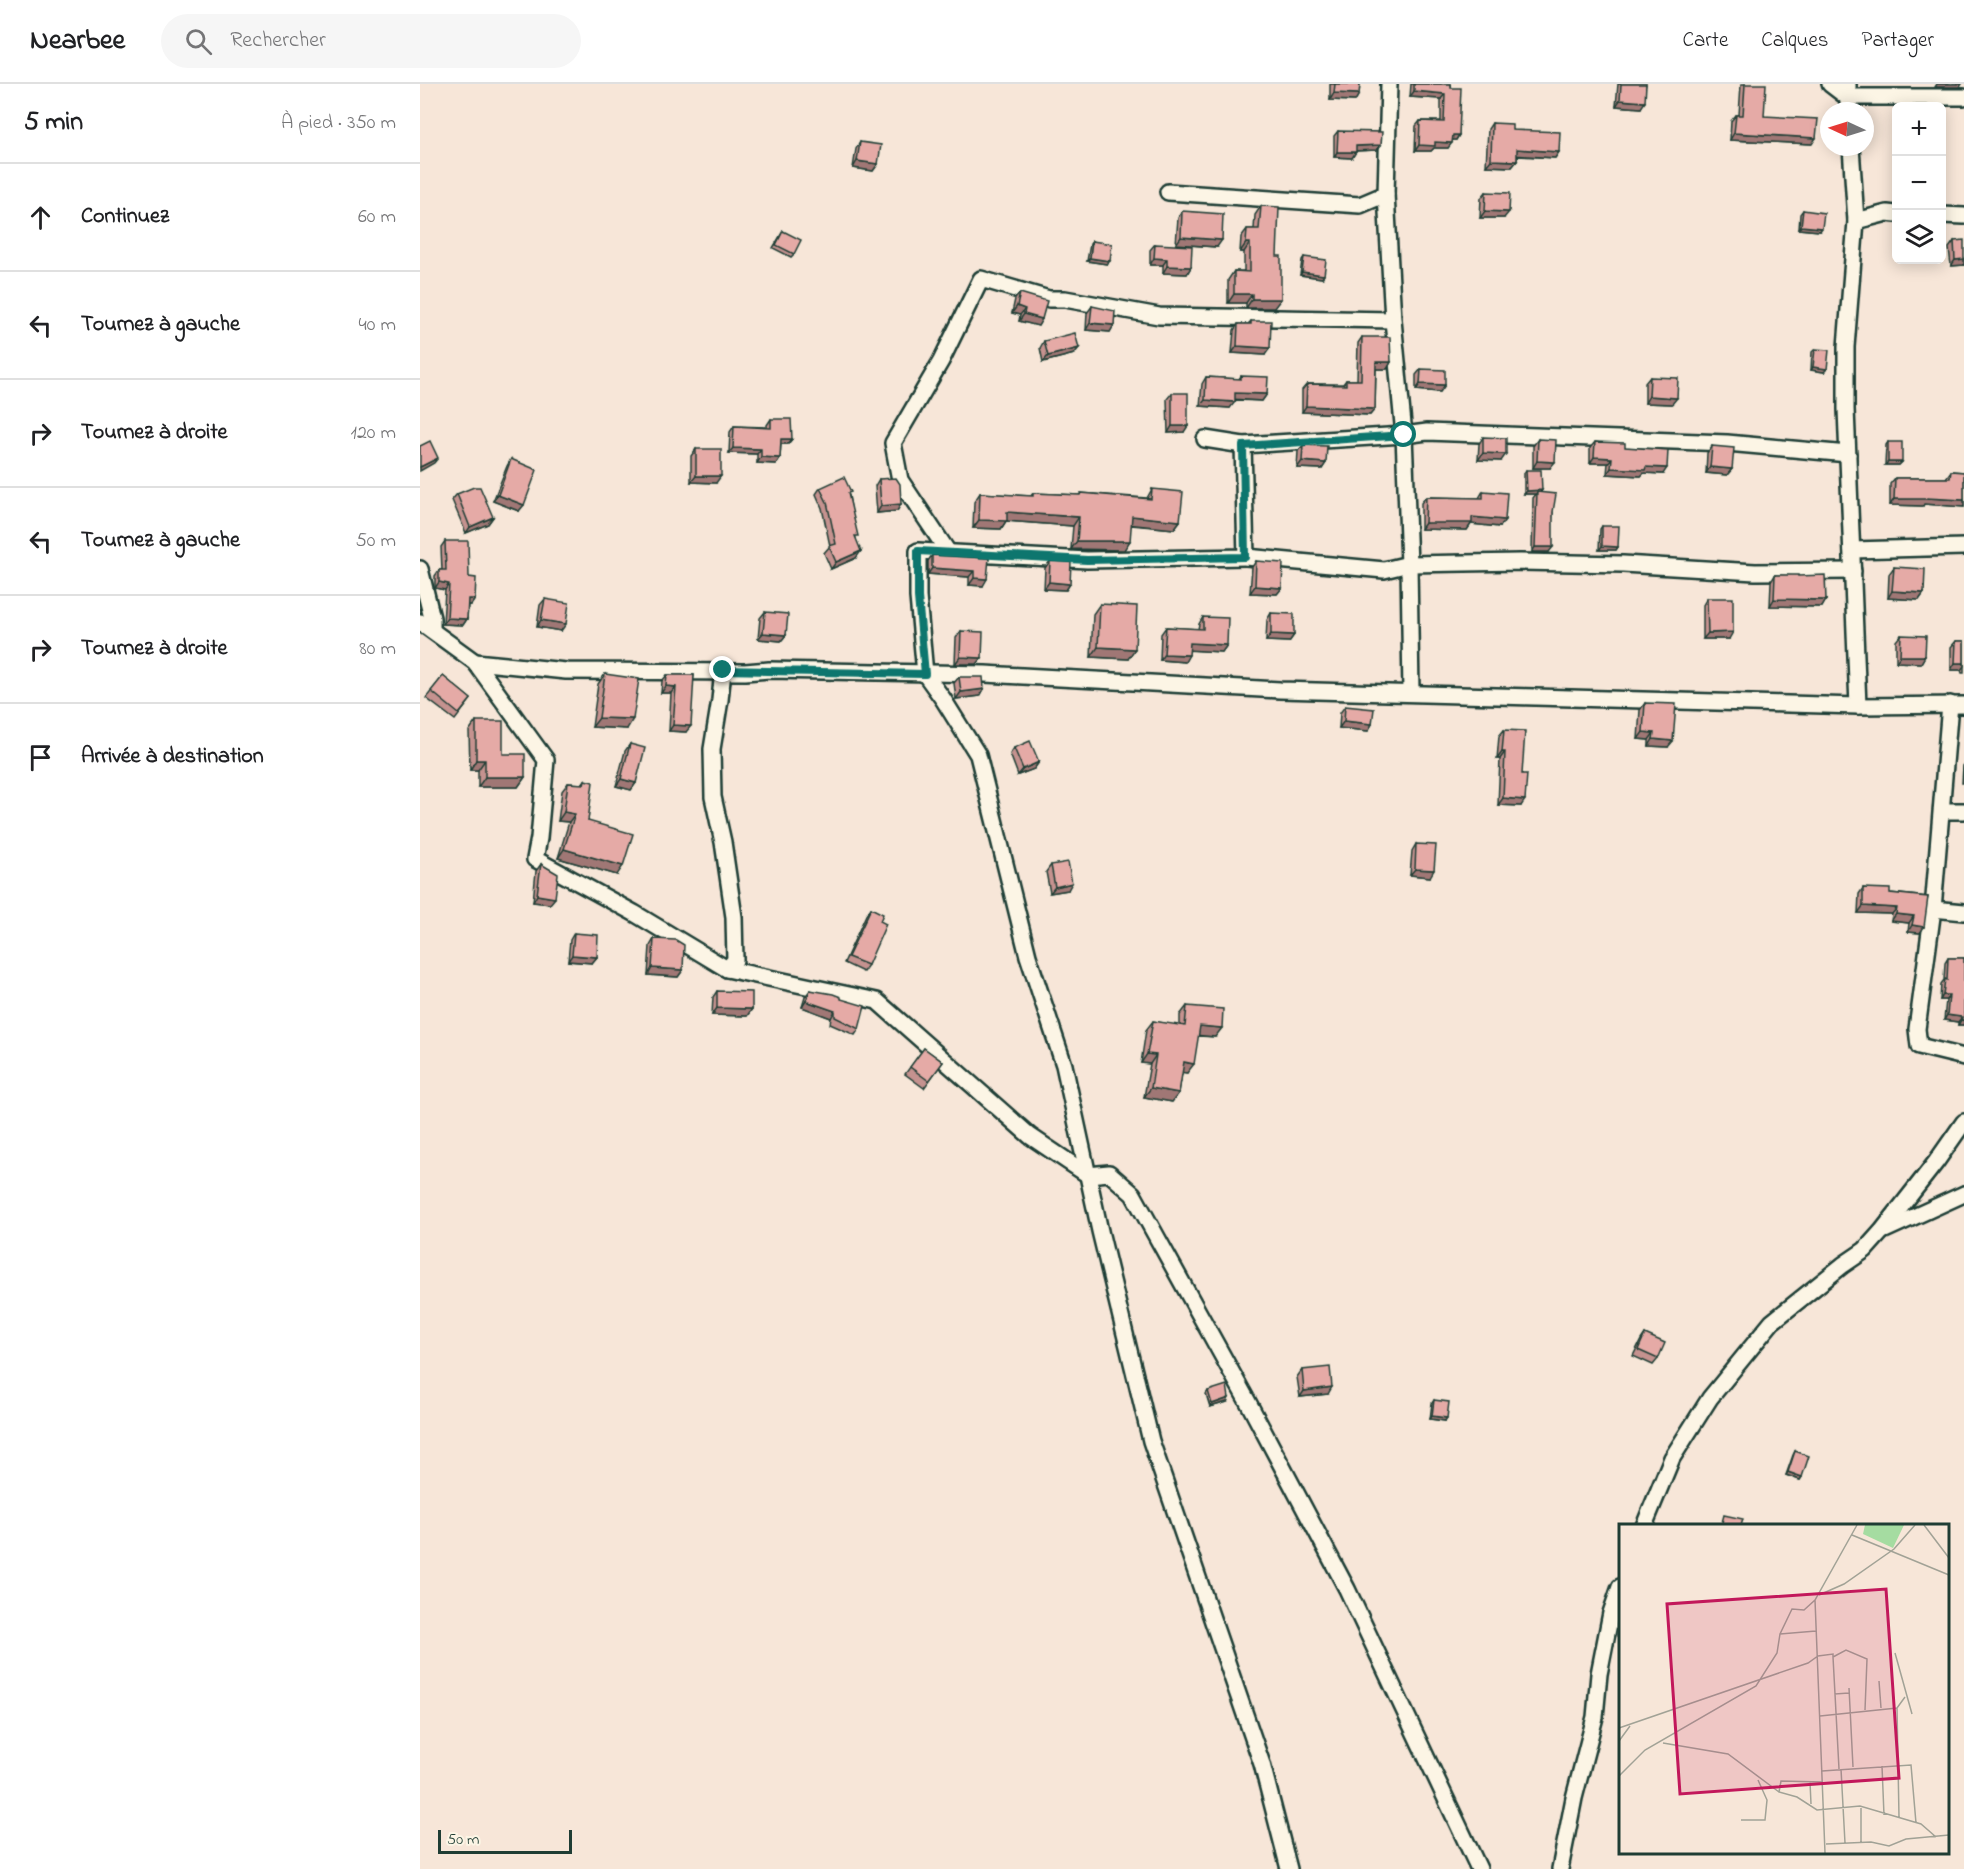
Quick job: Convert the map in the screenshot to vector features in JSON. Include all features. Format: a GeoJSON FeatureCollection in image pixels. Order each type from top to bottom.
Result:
{"type":"FeatureCollection","features":[{"type":"Feature","properties":{"kind":"street"},"geometry":{"type":"LineString","coordinates":[[1389,84],[1386,194],[1393,320],[1404,435],[1410,564],[1412,693]]}},
{"type":"Feature","properties":{"kind":"street"},"geometry":{"type":"LineString","coordinates":[[1830,84],[1848,97],[1964,97]]}},
{"type":"Feature","properties":{"kind":"street"},"geometry":{"type":"LineString","coordinates":[[1852,156],[1856,221],[1846,347],[1858,706]]}},
{"type":"Feature","properties":{"kind":"street"},"geometry":{"type":"LineString","coordinates":[[1168,192],[1360,205],[1386,194]]}},
{"type":"Feature","properties":{"kind":"street"},"geometry":{"type":"LineString","coordinates":[[1856,221],[1892,214]]}},
{"type":"Feature","properties":{"kind":"street"},"geometry":{"type":"LineString","coordinates":[[1946,215],[1964,216]]}},
{"type":"Feature","properties":{"kind":"street"},"geometry":{"type":"LineString","coordinates":[[948,552],[900,480],[893,443],[941,361],[981,279],[1050,299],[1065,299],[1159,316],[1393,320]]}},
{"type":"Feature","properties":{"kind":"street"},"geometry":{"type":"LineString","coordinates":[[1205,439],[1243,446],[1427,432],[1727,443],[1848,454]]}},
{"type":"Feature","properties":{"kind":"street"},"geometry":{"type":"LineString","coordinates":[[1243,446],[1245,557]]}},
{"type":"Feature","properties":{"kind":"street"},"geometry":{"type":"LineString","coordinates":[[1852,550],[1964,547]]}},
{"type":"Feature","properties":{"kind":"street"},"geometry":{"type":"LineString","coordinates":[[1289,1869],[1262,1764],[1151,1441],[1064,1065],[1028,956],[978,755],[925,674],[918,597],[918,551],[1087,560],[1245,557],[1384,570],[1410,564],[1520,562],[1623,564],[1755,572],[1853,571]]}},
{"type":"Feature","properties":{"kind":"street"},"geometry":{"type":"LineString","coordinates":[[420,569],[432,618],[426,626],[475,662],[546,760],[535,859],[634,913],[727,969],[877,1001],[1030,1136],[1088,1175],[1109,1173],[1133,1194],[1248,1402],[1347,1589],[1479,1869]]}},
{"type":"Feature","properties":{"kind":"street"},"geometry":{"type":"LineString","coordinates":[[475,662],[566,671],[723,670],[985,674],[1280,690],[1858,706],[1957,704],[1942,811],[1933,909],[1917,1029],[1919,1046],[1964,1057]]}},
{"type":"Feature","properties":{"kind":"street"},"geometry":{"type":"LineString","coordinates":[[723,670],[712,749],[713,797],[723,842],[734,917],[735,960],[727,969]]}},
{"type":"Feature","properties":{"kind":"street"},"geometry":{"type":"LineString","coordinates":[[1942,811],[1964,811]]}},
{"type":"Feature","properties":{"kind":"street"},"geometry":{"type":"LineString","coordinates":[[1933,909],[1964,912]]}},
{"type":"Feature","properties":{"kind":"street"},"geometry":{"type":"LineString","coordinates":[[1645,1524],[1672,1458],[1716,1389],[1772,1322],[1865,1250],[1936,1162],[1964,1122]]}},
{"type":"Feature","properties":{"kind":"street"},"geometry":{"type":"LineString","coordinates":[[1882,1231],[1964,1194]]}},
{"type":"Feature","properties":{"kind":"street"},"geometry":{"type":"LineString","coordinates":[[1560,1869],[1574,1798],[1595,1717],[1599,1674],[1611,1613],[1619,1590]]}},
{"type":"Feature","properties":{"kind":"building"},"geometry":{"type":"Polygon","coordinates":[[[1335,84],[1360,84],[1359,94],[1334,93],[1335,84]]]}},
{"type":"Feature","properties":{"kind":"building"},"geometry":{"type":"Polygon","coordinates":[[[1414,84],[1451,84],[1451,88],[1461,88],[1459,135],[1453,135],[1452,143],[1435,142],[1435,146],[1419,145],[1420,121],[1444,122],[1445,94],[1414,91],[1414,84]]]}},
{"type":"Feature","properties":{"kind":"building"},"geometry":{"type":"Polygon","coordinates":[[[1621,84],[1646,84],[1645,102],[1620,100],[1621,84]]]}},
{"type":"Feature","properties":{"kind":"building"},"geometry":{"type":"Polygon","coordinates":[[[1745,84],[1766,84],[1764,116],[1818,119],[1816,138],[1734,133],[1736,115],[1743,115],[1745,84]]]}},
{"type":"Feature","properties":{"kind":"building"},"geometry":{"type":"Polygon","coordinates":[[[1492,123],[1512,124],[1512,130],[1560,132],[1559,152],[1517,149],[1517,161],[1491,160],[1492,123]]]}},
{"type":"Feature","properties":{"kind":"building"},"geometry":{"type":"Polygon","coordinates":[[[1338,131],[1382,132],[1381,145],[1356,146],[1356,152],[1337,152],[1338,131]]]}},
{"type":"Feature","properties":{"kind":"building"},"geometry":{"type":"Polygon","coordinates":[[[860,142],[881,145],[878,164],[857,161],[860,142]]]}},
{"type":"Feature","properties":{"kind":"building"},"geometry":{"type":"Polygon","coordinates":[[[1486,192],[1510,193],[1509,212],[1485,211],[1486,192]]]}},
{"type":"Feature","properties":{"kind":"building"},"geometry":{"type":"Polygon","coordinates":[[[1261,206],[1279,207],[1277,256],[1281,256],[1281,299],[1252,299],[1252,294],[1234,294],[1234,271],[1250,272],[1250,243],[1246,243],[1247,229],[1259,229],[1261,206]]]}},
{"type":"Feature","properties":{"kind":"building"},"geometry":{"type":"Polygon","coordinates":[[[1803,210],[1824,213],[1822,228],[1801,226],[1803,210]]]}},
{"type":"Feature","properties":{"kind":"building"},"geometry":{"type":"Polygon","coordinates":[[[1182,211],[1223,214],[1222,240],[1181,237],[1182,211]]]}},
{"type":"Feature","properties":{"kind":"building"},"geometry":{"type":"Polygon","coordinates":[[[783,231],[801,240],[794,254],[776,245],[783,231]]]}},
{"type":"Feature","properties":{"kind":"building"},"geometry":{"type":"Polygon","coordinates":[[[1964,240],[1964,259],[1955,260],[1954,241],[1964,240]]]}},
{"type":"Feature","properties":{"kind":"building"},"geometry":{"type":"Polygon","coordinates":[[[1092,241],[1112,244],[1110,261],[1090,258],[1092,241]]]}},
{"type":"Feature","properties":{"kind":"building"},"geometry":{"type":"Polygon","coordinates":[[[1155,244],[1192,246],[1191,267],[1167,266],[1167,259],[1154,258],[1155,244]]]}},
{"type":"Feature","properties":{"kind":"building"},"geometry":{"type":"Polygon","coordinates":[[[1304,257],[1326,260],[1324,275],[1302,272],[1304,257]]]}},
{"type":"Feature","properties":{"kind":"building"},"geometry":{"type":"Polygon","coordinates":[[[1020,293],[1047,301],[1042,319],[1024,314],[1025,309],[1017,306],[1020,293]]]}},
{"type":"Feature","properties":{"kind":"building"},"geometry":{"type":"Polygon","coordinates":[[[1092,306],[1115,311],[1114,325],[1090,323],[1092,306]]]}},
{"type":"Feature","properties":{"kind":"building"},"geometry":{"type":"Polygon","coordinates":[[[1251,321],[1271,321],[1270,348],[1237,346],[1238,324],[1251,324],[1251,321]]]}},
{"type":"Feature","properties":{"kind":"building"},"geometry":{"type":"Polygon","coordinates":[[[1075,333],[1079,348],[1048,356],[1044,341],[1075,333]]]}},
{"type":"Feature","properties":{"kind":"building"},"geometry":{"type":"Polygon","coordinates":[[[1362,337],[1390,337],[1391,362],[1376,362],[1375,409],[1306,406],[1307,384],[1346,385],[1346,380],[1361,380],[1362,337]]]}},
{"type":"Feature","properties":{"kind":"building"},"geometry":{"type":"Polygon","coordinates":[[[1815,349],[1829,350],[1827,369],[1813,367],[1815,349]]]}},
{"type":"Feature","properties":{"kind":"building"},"geometry":{"type":"Polygon","coordinates":[[[1421,369],[1445,370],[1445,385],[1420,384],[1421,369]]]}},
{"type":"Feature","properties":{"kind":"building"},"geometry":{"type":"Polygon","coordinates":[[[1241,376],[1268,377],[1267,394],[1235,393],[1235,402],[1205,400],[1206,377],[1241,379],[1241,376]]]}},
{"type":"Feature","properties":{"kind":"building"},"geometry":{"type":"Polygon","coordinates":[[[1650,377],[1678,378],[1677,398],[1649,396],[1650,377]]]}},
{"type":"Feature","properties":{"kind":"building"},"geometry":{"type":"Polygon","coordinates":[[[1172,393],[1188,393],[1188,426],[1172,426],[1172,393]]]}},
{"type":"Feature","properties":{"kind":"building"},"geometry":{"type":"Polygon","coordinates":[[[771,419],[791,419],[792,439],[781,439],[780,458],[761,457],[761,449],[733,448],[734,426],[771,428],[771,419]]]}},
{"type":"Feature","properties":{"kind":"building"},"geometry":{"type":"Polygon","coordinates":[[[1483,437],[1506,438],[1506,454],[1483,453],[1483,437]]]}},
{"type":"Feature","properties":{"kind":"building"},"geometry":{"type":"Polygon","coordinates":[[[1538,439],[1556,440],[1555,462],[1537,461],[1538,439]]]}},
{"type":"Feature","properties":{"kind":"building"},"geometry":{"type":"Polygon","coordinates":[[[430,441],[438,458],[420,467],[420,446],[430,441]]]}},
{"type":"Feature","properties":{"kind":"building"},"geometry":{"type":"Polygon","coordinates":[[[1595,442],[1625,443],[1625,447],[1668,450],[1667,468],[1646,467],[1645,470],[1611,468],[1612,458],[1594,457],[1595,442]]]}},
{"type":"Feature","properties":{"kind":"building"},"geometry":{"type":"Polygon","coordinates":[[[1888,442],[1902,442],[1902,462],[1888,462],[1888,442]]]}},
{"type":"Feature","properties":{"kind":"building"},"geometry":{"type":"Polygon","coordinates":[[[1303,445],[1327,446],[1326,463],[1302,461],[1303,445]]]}},
{"type":"Feature","properties":{"kind":"building"},"geometry":{"type":"Polygon","coordinates":[[[1712,446],[1734,448],[1732,469],[1710,467],[1712,446]]]}},
{"type":"Feature","properties":{"kind":"building"},"geometry":{"type":"Polygon","coordinates":[[[696,449],[721,449],[721,476],[696,476],[696,449]]]}},
{"type":"Feature","properties":{"kind":"building"},"geometry":{"type":"Polygon","coordinates":[[[511,459],[537,470],[524,505],[498,495],[511,459]]]}},
{"type":"Feature","properties":{"kind":"building"},"geometry":{"type":"Polygon","coordinates":[[[1526,470],[1541,470],[1542,490],[1527,491],[1526,470]]]}},
{"type":"Feature","properties":{"kind":"building"},"geometry":{"type":"Polygon","coordinates":[[[1951,471],[1964,472],[1964,500],[1894,499],[1895,478],[1950,478],[1951,471]]]}},
{"type":"Feature","properties":{"kind":"building"},"geometry":{"type":"Polygon","coordinates":[[[844,477],[851,492],[848,493],[858,536],[855,536],[861,551],[836,562],[829,546],[836,544],[827,502],[820,488],[844,477]]]}},
{"type":"Feature","properties":{"kind":"building"},"geometry":{"type":"Polygon","coordinates":[[[896,478],[900,484],[901,504],[881,506],[879,479],[896,478]]]}},
{"type":"Feature","properties":{"kind":"building"},"geometry":{"type":"Polygon","coordinates":[[[480,487],[493,517],[470,527],[457,494],[480,487]]]}},
{"type":"Feature","properties":{"kind":"building"},"geometry":{"type":"Polygon","coordinates":[[[1152,489],[1183,492],[1180,521],[1132,516],[1130,541],[1077,541],[1079,517],[1007,512],[1007,521],[979,520],[980,493],[1033,496],[1033,493],[1080,495],[1081,493],[1151,499],[1152,489]]]}},
{"type":"Feature","properties":{"kind":"building"},"geometry":{"type":"Polygon","coordinates":[[[1483,491],[1507,493],[1505,520],[1472,517],[1472,523],[1425,523],[1426,497],[1483,498],[1483,491]]]}},
{"type":"Feature","properties":{"kind":"building"},"geometry":{"type":"Polygon","coordinates":[[[1537,492],[1556,494],[1553,512],[1553,547],[1535,547],[1537,492]]]}},
{"type":"Feature","properties":{"kind":"building"},"geometry":{"type":"Polygon","coordinates":[[[1602,526],[1619,526],[1618,547],[1602,546],[1602,526]]]}},
{"type":"Feature","properties":{"kind":"building"},"geometry":{"type":"Polygon","coordinates":[[[445,541],[468,541],[469,577],[476,578],[475,599],[468,599],[467,619],[447,618],[449,584],[439,582],[439,570],[446,570],[445,541]]]}},
{"type":"Feature","properties":{"kind":"building"},"geometry":{"type":"Polygon","coordinates":[[[932,555],[989,558],[987,579],[974,578],[974,571],[932,568],[932,555]]]}},
{"type":"Feature","properties":{"kind":"building"},"geometry":{"type":"Polygon","coordinates":[[[1050,561],[1071,562],[1070,584],[1049,582],[1050,561]]]}},
{"type":"Feature","properties":{"kind":"building"},"geometry":{"type":"Polygon","coordinates":[[[1256,561],[1283,563],[1282,588],[1255,586],[1256,561]]]}},
{"type":"Feature","properties":{"kind":"building"},"geometry":{"type":"Polygon","coordinates":[[[1894,567],[1925,569],[1924,593],[1892,591],[1894,567]]]}},
{"type":"Feature","properties":{"kind":"building"},"geometry":{"type":"Polygon","coordinates":[[[1775,575],[1825,575],[1826,600],[1774,599],[1775,575]]]}},
{"type":"Feature","properties":{"kind":"building"},"geometry":{"type":"Polygon","coordinates":[[[1707,598],[1733,598],[1733,632],[1708,633],[1707,598]]]}},
{"type":"Feature","properties":{"kind":"building"},"geometry":{"type":"Polygon","coordinates":[[[545,599],[569,603],[566,624],[541,620],[545,599]]]}},
{"type":"Feature","properties":{"kind":"building"},"geometry":{"type":"Polygon","coordinates":[[[1100,604],[1137,606],[1135,649],[1098,647],[1100,604]]]}},
{"type":"Feature","properties":{"kind":"building"},"geometry":{"type":"Polygon","coordinates":[[[765,612],[788,614],[786,635],[763,633],[765,612]]]}},
{"type":"Feature","properties":{"kind":"building"},"geometry":{"type":"Polygon","coordinates":[[[1271,613],[1294,614],[1294,635],[1271,634],[1271,613]]]}},
{"type":"Feature","properties":{"kind":"building"},"geometry":{"type":"Polygon","coordinates":[[[1203,617],[1228,618],[1227,645],[1190,643],[1189,655],[1164,654],[1166,627],[1203,629],[1203,617]]]}},
{"type":"Feature","properties":{"kind":"building"},"geometry":{"type":"Polygon","coordinates":[[[961,631],[983,632],[982,658],[960,657],[961,631]]]}},
{"type":"Feature","properties":{"kind":"building"},"geometry":{"type":"Polygon","coordinates":[[[1901,635],[1926,636],[1925,656],[1900,656],[1901,635]]]}},
{"type":"Feature","properties":{"kind":"building"},"geometry":{"type":"Polygon","coordinates":[[[1956,641],[1964,641],[1964,663],[1955,663],[1956,641]]]}},
{"type":"Feature","properties":{"kind":"building"},"geometry":{"type":"Polygon","coordinates":[[[605,674],[639,679],[633,719],[599,718],[605,674]]]}},
{"type":"Feature","properties":{"kind":"building"},"geometry":{"type":"Polygon","coordinates":[[[667,675],[694,675],[691,726],[673,725],[676,687],[666,686],[667,675]]]}},
{"type":"Feature","properties":{"kind":"building"},"geometry":{"type":"Polygon","coordinates":[[[443,676],[471,699],[459,714],[431,691],[443,676]]]}},
{"type":"Feature","properties":{"kind":"building"},"geometry":{"type":"Polygon","coordinates":[[[959,677],[983,677],[984,689],[961,692],[959,677]]]}},
{"type":"Feature","properties":{"kind":"building"},"geometry":{"type":"Polygon","coordinates":[[[1645,703],[1676,704],[1673,741],[1653,739],[1654,733],[1643,732],[1645,703]]]}},
{"type":"Feature","properties":{"kind":"building"},"geometry":{"type":"Polygon","coordinates":[[[1345,706],[1374,709],[1372,724],[1344,721],[1345,706]]]}},
{"type":"Feature","properties":{"kind":"building"},"geometry":{"type":"Polygon","coordinates":[[[476,721],[503,721],[503,754],[525,754],[525,777],[485,777],[485,760],[476,760],[476,721]]]}},
{"type":"Feature","properties":{"kind":"building"},"geometry":{"type":"Polygon","coordinates":[[[1504,730],[1525,731],[1522,774],[1527,774],[1525,800],[1503,798],[1504,730]]]}},
{"type":"Feature","properties":{"kind":"building"},"geometry":{"type":"Polygon","coordinates":[[[1030,741],[1039,762],[1023,769],[1014,748],[1030,741]]]}},
{"type":"Feature","properties":{"kind":"building"},"geometry":{"type":"Polygon","coordinates":[[[630,744],[645,748],[636,783],[621,779],[630,744]]]}},
{"type":"Feature","properties":{"kind":"building"},"geometry":{"type":"Polygon","coordinates":[[[585,780],[593,782],[588,821],[633,834],[623,866],[564,849],[575,814],[564,812],[568,783],[584,784],[585,780]]]}},
{"type":"Feature","properties":{"kind":"building"},"geometry":{"type":"Polygon","coordinates":[[[1416,844],[1436,845],[1434,870],[1415,869],[1416,844]]]}},
{"type":"Feature","properties":{"kind":"building"},"geometry":{"type":"Polygon","coordinates":[[[1068,862],[1072,883],[1055,887],[1051,865],[1068,862]]]}},
{"type":"Feature","properties":{"kind":"building"},"geometry":{"type":"Polygon","coordinates":[[[541,864],[558,874],[555,898],[537,895],[541,864]]]}},
{"type":"Feature","properties":{"kind":"building"},"geometry":{"type":"Polygon","coordinates":[[[1863,888],[1890,889],[1890,893],[1928,897],[1924,927],[1912,925],[1914,916],[1896,914],[1897,908],[1863,906],[1863,888]]]}},
{"type":"Feature","properties":{"kind":"building"},"geometry":{"type":"Polygon","coordinates":[[[871,908],[883,914],[880,921],[886,924],[868,965],[848,957],[871,908]]]}},
{"type":"Feature","properties":{"kind":"building"},"geometry":{"type":"Polygon","coordinates":[[[574,933],[598,935],[597,957],[572,955],[574,933]]]}},
{"type":"Feature","properties":{"kind":"building"},"geometry":{"type":"Polygon","coordinates":[[[654,939],[676,940],[684,945],[683,970],[652,968],[654,939]]]}},
{"type":"Feature","properties":{"kind":"building"},"geometry":{"type":"Polygon","coordinates":[[[1948,958],[1964,958],[1964,1020],[1961,1020],[1962,1017],[1947,1015],[1949,995],[1943,995],[1945,979],[1947,980],[1948,958]]]}},
{"type":"Feature","properties":{"kind":"building"},"geometry":{"type":"Polygon","coordinates":[[[810,990],[833,994],[841,999],[865,1006],[859,1029],[835,1017],[835,1011],[806,1001],[810,990]]]}},
{"type":"Feature","properties":{"kind":"building"},"geometry":{"type":"Polygon","coordinates":[[[717,991],[752,992],[752,1009],[717,1008],[717,991]]]}},
{"type":"Feature","properties":{"kind":"building"},"geometry":{"type":"Polygon","coordinates":[[[1187,1006],[1223,1009],[1222,1028],[1200,1026],[1194,1064],[1184,1062],[1179,1093],[1151,1088],[1156,1055],[1147,1054],[1153,1021],[1185,1026],[1187,1006]]]}},
{"type":"Feature","properties":{"kind":"building"},"geometry":{"type":"Polygon","coordinates":[[[924,1048],[943,1062],[929,1081],[910,1067],[924,1048]]]}},
{"type":"Feature","properties":{"kind":"building"},"geometry":{"type":"Polygon","coordinates":[[[1645,1334],[1665,1343],[1658,1359],[1638,1350],[1645,1334]]]}},
{"type":"Feature","properties":{"kind":"building"},"geometry":{"type":"Polygon","coordinates":[[[1330,1367],[1332,1387],[1304,1391],[1302,1370],[1330,1367]]]}},
{"type":"Feature","properties":{"kind":"building"},"geometry":{"type":"Polygon","coordinates":[[[1227,1385],[1229,1398],[1212,1404],[1208,1391],[1227,1385]]]}},
{"type":"Feature","properties":{"kind":"building"},"geometry":{"type":"Polygon","coordinates":[[[1434,1400],[1449,1402],[1447,1418],[1432,1416],[1434,1400]]]}},
{"type":"Feature","properties":{"kind":"building"},"geometry":{"type":"Polygon","coordinates":[[[1795,1451],[1809,1456],[1802,1477],[1788,1472],[1795,1451]]]}},
{"type":"Feature","properties":{"kind":"building"},"geometry":{"type":"Polygon","coordinates":[[[1724,1515],[1743,1519],[1742,1524],[1722,1524],[1724,1515]]]}},
{"type":"Feature","properties":{"kind":"route"},"geometry":{"type":"LineString","coordinates":[[723,670],[925,674],[918,597],[918,551],[1087,560],[1245,557],[1243,446],[1404,435]]}}]}
